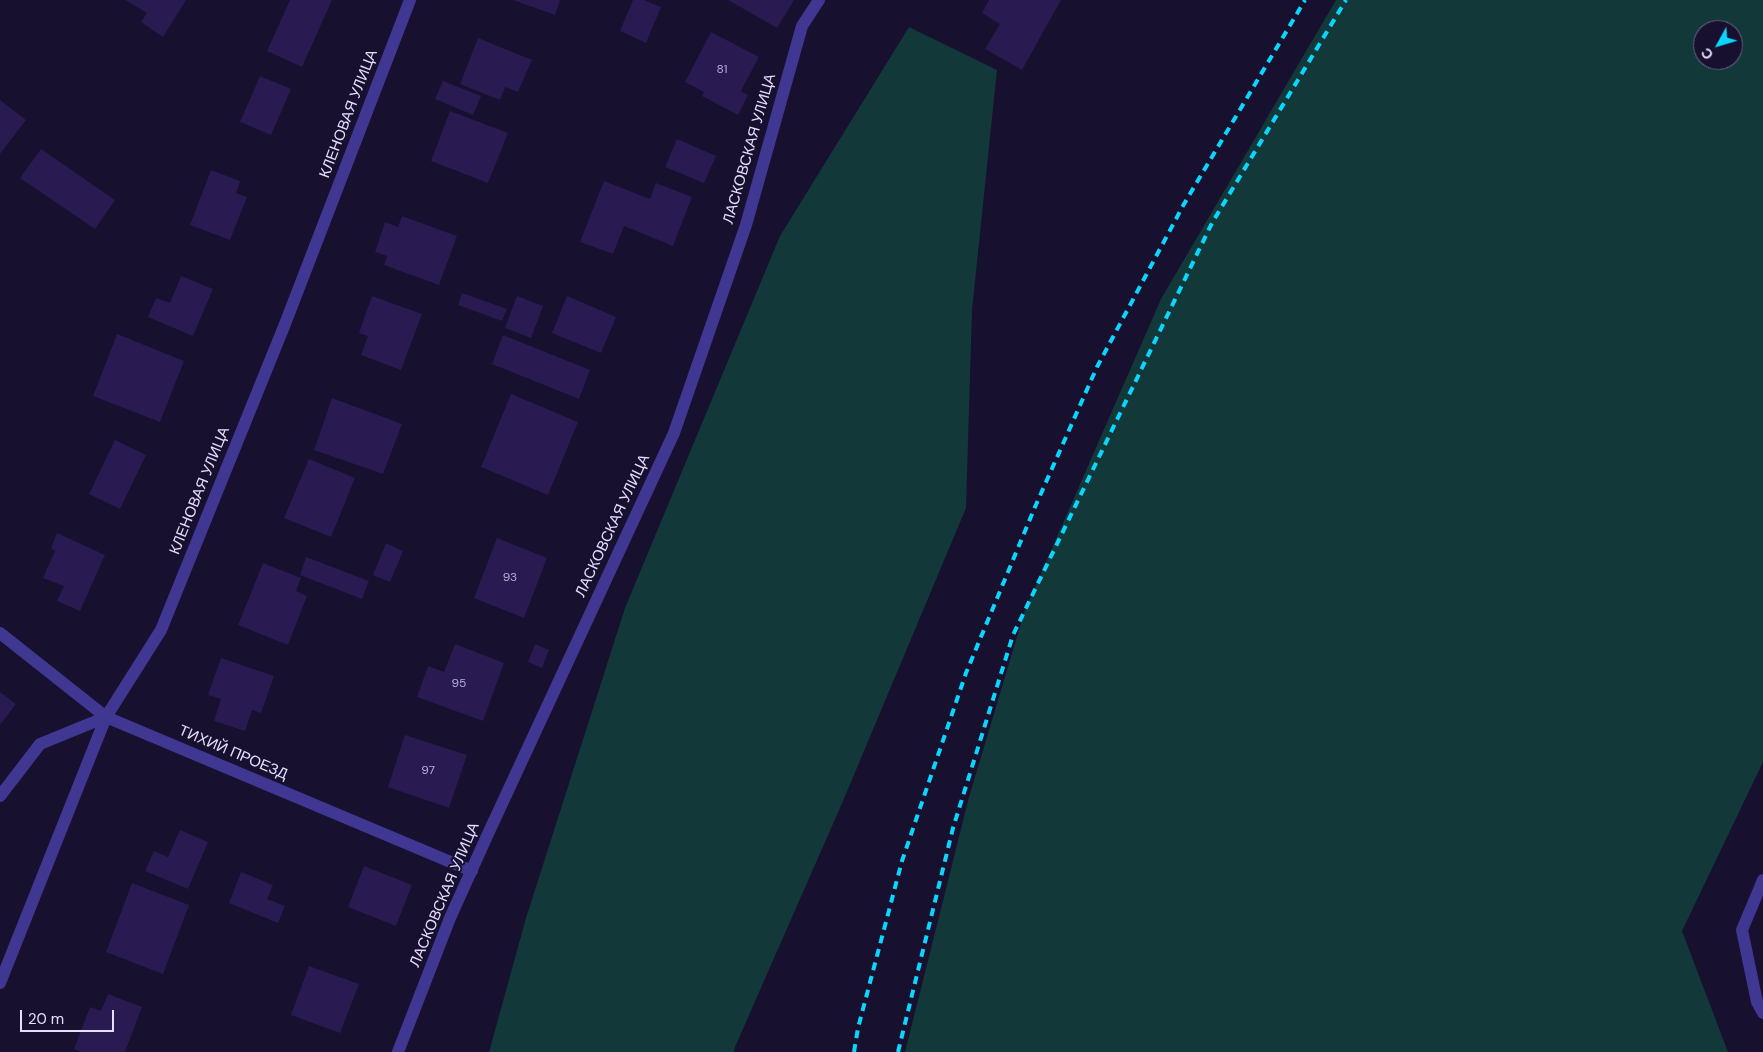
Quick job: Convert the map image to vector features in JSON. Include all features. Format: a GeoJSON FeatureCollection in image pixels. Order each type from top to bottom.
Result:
{"type":"FeatureCollection","features":[{"type":"Feature","properties":{"kind":"street","name":"КЛЕНОВАЯ УЛИЦА"},"geometry":{"type":"LineString","coordinates":[[0,984],[106,717],[161,630],[285,324],[410,0]]}},
{"type":"Feature","properties":{"kind":"street","name":"ЛАСКОВСКАЯ УЛИЦА"},"geometry":{"type":"LineString","coordinates":[[398,1052],[450,918],[674,433],[746,225],[802,26],[819,0]]}},
{"type":"Feature","properties":{"kind":"street","name":"ТИХИЙ ПРОЕЗД"},"geometry":{"type":"LineString","coordinates":[[0,633],[106,717],[472,870]]}},
{"type":"Feature","properties":{"kind":"street"},"geometry":{"type":"LineString","coordinates":[[0,796],[40,744],[106,717]]}},
{"type":"Feature","properties":{"kind":"street"},"geometry":{"type":"LineString","coordinates":[[1763,880],[1742,930],[1757,1002],[1763,1013]]}},
{"type":"Feature","properties":{"kind":"green space"},"geometry":{"type":"Polygon","coordinates":[[[1336,0],[1763,0],[1763,762],[1682,931],[1728,1052],[905,1052],[969,797],[1025,610],[1161,299],[1336,0]]]}},
{"type":"Feature","properties":{"kind":"green space"},"geometry":{"type":"Polygon","coordinates":[[[909,27],[997,70],[972,310],[966,508],[843,801],[734,1052],[489,1052],[526,918],[625,608],[780,236],[909,27]]]}},
{"type":"Feature","properties":{"kind":"building"},"geometry":{"type":"Polygon","coordinates":[[[125,0],[186,0],[163,37],[141,22],[147,13],[125,0]]]}},
{"type":"Feature","properties":{"kind":"building"},"geometry":{"type":"Polygon","coordinates":[[[290,0],[332,0],[302,67],[267,51],[290,0]]]}},
{"type":"Feature","properties":{"kind":"building"},"geometry":{"type":"Polygon","coordinates":[[[513,0],[560,0],[555,15],[513,0]]]}},
{"type":"Feature","properties":{"kind":"building"},"geometry":{"type":"Polygon","coordinates":[[[633,0],[644,0],[661,7],[646,43],[620,31],[633,0]]]}},
{"type":"Feature","properties":{"kind":"building"},"geometry":{"type":"Polygon","coordinates":[[[728,0],[794,0],[777,28],[728,0]]]}},
{"type":"Feature","properties":{"kind":"building"},"geometry":{"type":"Polygon","coordinates":[[[989,0],[1061,0],[1022,70],[985,49],[1000,24],[982,13],[989,0]]]}},
{"type":"Feature","properties":{"kind":"building"},"geometry":{"type":"Polygon","coordinates":[[[711,32],[759,57],[741,91],[748,95],[738,115],[702,96],[704,92],[685,82],[711,32]]]}},
{"type":"Feature","properties":{"kind":"building"},"geometry":{"type":"Polygon","coordinates":[[[478,38],[532,60],[518,92],[505,87],[500,100],[460,84],[478,38]]]}},
{"type":"Feature","properties":{"kind":"building"},"geometry":{"type":"Polygon","coordinates":[[[260,76],[291,89],[271,135],[240,122],[260,76]]]}},
{"type":"Feature","properties":{"kind":"building"},"geometry":{"type":"Polygon","coordinates":[[[443,81],[481,96],[473,115],[435,99],[443,81]]]}},
{"type":"Feature","properties":{"kind":"building"},"geometry":{"type":"Polygon","coordinates":[[[0,100],[26,120],[0,154],[0,100]]]}},
{"type":"Feature","properties":{"kind":"building"},"geometry":{"type":"Polygon","coordinates":[[[450,111],[508,133],[488,183],[431,161],[450,111]]]}},
{"type":"Feature","properties":{"kind":"building"},"geometry":{"type":"Polygon","coordinates":[[[677,139],[716,156],[704,183],[665,167],[677,139]]]}},
{"type":"Feature","properties":{"kind":"building"},"geometry":{"type":"Polygon","coordinates":[[[41,149],[115,200],[95,229],[20,178],[41,149]]]}},
{"type":"Feature","properties":{"kind":"building"},"geometry":{"type":"Polygon","coordinates":[[[211,170],[240,181],[236,193],[247,197],[230,240],[190,225],[211,170]]]}},
{"type":"Feature","properties":{"kind":"building"},"geometry":{"type":"Polygon","coordinates":[[[604,181],[650,199],[656,183],[692,197],[673,246],[624,226],[613,254],[580,242],[604,181]]]}},
{"type":"Feature","properties":{"kind":"building"},"geometry":{"type":"Polygon","coordinates":[[[402,216],[457,236],[439,285],[384,265],[387,256],[375,252],[385,222],[398,227],[402,216]]]}},
{"type":"Feature","properties":{"kind":"building"},"geometry":{"type":"Polygon","coordinates":[[[181,276],[213,289],[193,336],[148,317],[156,298],[170,303],[181,276]]]}},
{"type":"Feature","properties":{"kind":"building"},"geometry":{"type":"Polygon","coordinates":[[[462,293],[507,309],[502,321],[458,305],[462,293]]]}},
{"type":"Feature","properties":{"kind":"building"},"geometry":{"type":"Polygon","coordinates":[[[372,296],[422,314],[401,370],[361,355],[368,336],[359,333],[372,296]]]}},
{"type":"Feature","properties":{"kind":"building"},"geometry":{"type":"Polygon","coordinates":[[[517,296],[543,306],[531,338],[505,328],[517,296]]]}},
{"type":"Feature","properties":{"kind":"building"},"geometry":{"type":"Polygon","coordinates":[[[567,296],[616,317],[601,353],[552,333],[567,296]]]}},
{"type":"Feature","properties":{"kind":"building"},"geometry":{"type":"Polygon","coordinates":[[[117,334],[184,361],[160,422],[93,396],[117,334]]]}},
{"type":"Feature","properties":{"kind":"building"},"geometry":{"type":"Polygon","coordinates":[[[503,335],[590,370],[579,399],[492,364],[503,335]]]}},
{"type":"Feature","properties":{"kind":"building"},"geometry":{"type":"Polygon","coordinates":[[[511,394],[578,422],[548,495],[481,467],[511,394]]]}},
{"type":"Feature","properties":{"kind":"building"},"geometry":{"type":"Polygon","coordinates":[[[332,398],[402,424],[383,474],[314,450],[332,398]]]}},
{"type":"Feature","properties":{"kind":"building"},"geometry":{"type":"Polygon","coordinates":[[[115,440],[146,455],[120,509],[89,494],[115,440]]]}},
{"type":"Feature","properties":{"kind":"building"},"geometry":{"type":"Polygon","coordinates":[[[309,459],[355,478],[331,537],[284,518],[309,459]]]}},
{"type":"Feature","properties":{"kind":"building"},"geometry":{"type":"Polygon","coordinates":[[[57,533],[105,555],[80,611],[57,601],[64,586],[43,578],[55,551],[51,548],[57,533]]]}},
{"type":"Feature","properties":{"kind":"building"},"geometry":{"type":"Polygon","coordinates":[[[497,538],[547,558],[524,618],[474,598],[497,538]]]}},
{"type":"Feature","properties":{"kind":"building"},"geometry":{"type":"Polygon","coordinates":[[[386,543],[403,551],[390,582],[373,575],[386,543]]]}},
{"type":"Feature","properties":{"kind":"building"},"geometry":{"type":"Polygon","coordinates":[[[306,557],[369,581],[362,599],[300,575],[306,557]]]}},
{"type":"Feature","properties":{"kind":"building"},"geometry":{"type":"Polygon","coordinates":[[[263,563],[301,578],[296,591],[307,596],[288,645],[238,625],[263,563]]]}},
{"type":"Feature","properties":{"kind":"building"},"geometry":{"type":"Polygon","coordinates":[[[455,644],[504,663],[483,721],[417,697],[428,666],[444,672],[455,644]]]}},
{"type":"Feature","properties":{"kind":"building"},"geometry":{"type":"Polygon","coordinates":[[[535,644],[549,650],[542,668],[528,662],[535,644]]]}},
{"type":"Feature","properties":{"kind":"building"},"geometry":{"type":"Polygon","coordinates":[[[221,658],[274,676],[261,713],[252,710],[245,731],[214,721],[221,699],[208,695],[221,658]]]}},
{"type":"Feature","properties":{"kind":"building"},"geometry":{"type":"Polygon","coordinates":[[[0,692],[16,704],[0,725],[0,692]]]}},
{"type":"Feature","properties":{"kind":"building"},"geometry":{"type":"Polygon","coordinates":[[[405,735],[467,755],[449,808],[388,787],[405,735]]]}},
{"type":"Feature","properties":{"kind":"building"},"geometry":{"type":"Polygon","coordinates":[[[180,830],[208,842],[188,889],[145,871],[154,851],[168,857],[180,830]]]}},
{"type":"Feature","properties":{"kind":"building"},"geometry":{"type":"Polygon","coordinates":[[[364,866],[412,885],[396,926],[348,907],[364,866]]]}},
{"type":"Feature","properties":{"kind":"building"},"geometry":{"type":"Polygon","coordinates":[[[241,872],[273,885],[267,899],[285,906],[278,923],[229,903],[241,872]]]}},
{"type":"Feature","properties":{"kind":"building"},"geometry":{"type":"Polygon","coordinates":[[[132,883],[189,905],[163,974],[106,952],[132,883]]]}},
{"type":"Feature","properties":{"kind":"building"},"geometry":{"type":"Polygon","coordinates":[[[309,966],[359,984],[340,1033],[291,1015],[309,966]]]}},
{"type":"Feature","properties":{"kind":"building"},"geometry":{"type":"Polygon","coordinates":[[[108,994],[142,1007],[125,1052],[82,1052],[74,1049],[90,1007],[101,1011],[108,994]]]}},
{"type":"Feature","properties":{"kind":"railway"},"geometry":{"type":"LineString","coordinates":[[854,1052],[858,1028],[902,861],[966,673],[1035,507],[1097,367],[1184,204],[1305,0]]}},
{"type":"Feature","properties":{"kind":"railway"},"geometry":{"type":"LineString","coordinates":[[898,1052],[953,828],[1013,635],[1212,223],[1346,0]]}}]}
